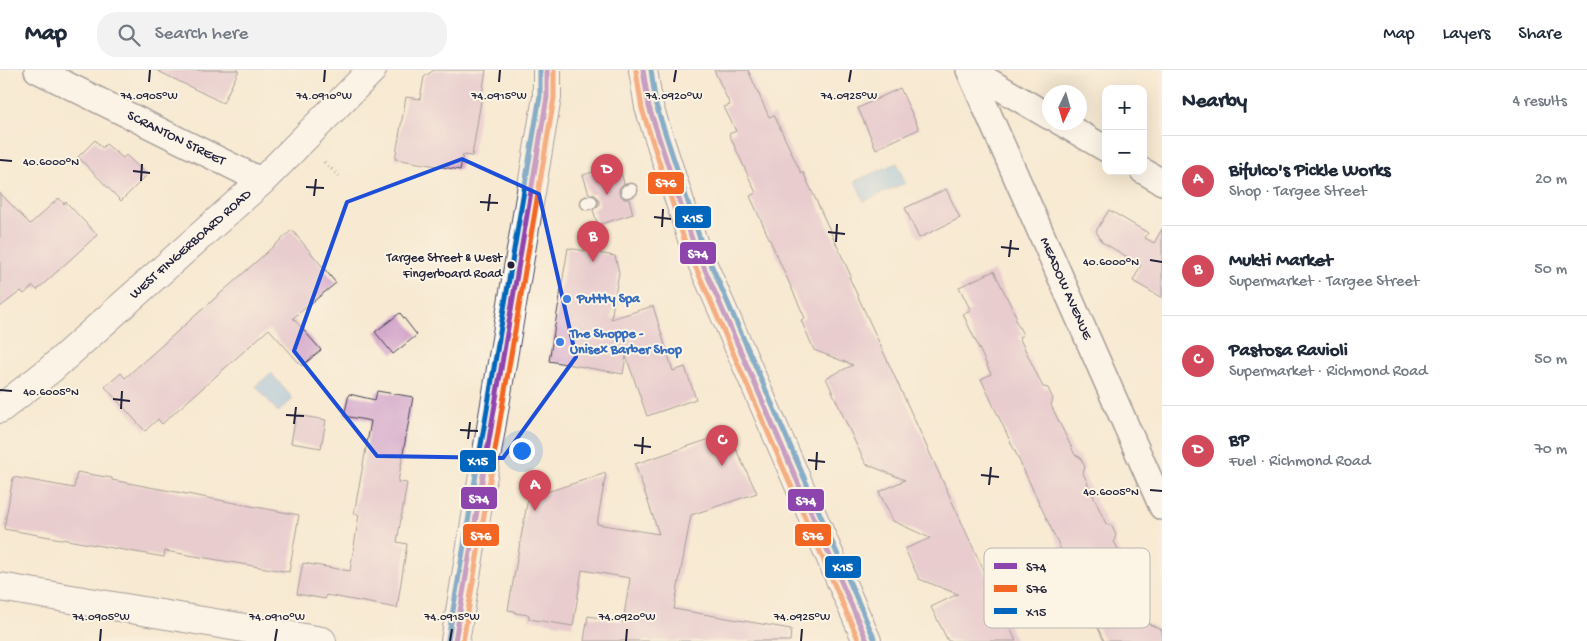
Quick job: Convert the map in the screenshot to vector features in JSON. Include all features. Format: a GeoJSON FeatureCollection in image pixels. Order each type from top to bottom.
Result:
{"type":"FeatureCollection","features":[{"type":"Feature","properties":{"kind":"main road","name":"WEST FINGERBOARD ROAD"},"geometry":{"type":"LineString","coordinates":[[0,409],[50,370],[262,181],[372,70]]}},
{"type":"Feature","properties":{"kind":"main road"},"geometry":{"type":"LineString","coordinates":[[455,641],[547,98],[547,70]]}},
{"type":"Feature","properties":{"kind":"main road"},"geometry":{"type":"LineString","coordinates":[[547,98],[565,70]]}},
{"type":"Feature","properties":{"kind":"main road"},"geometry":{"type":"LineString","coordinates":[[626,70],[650,107]]}},
{"type":"Feature","properties":{"kind":"main road"},"geometry":{"type":"LineString","coordinates":[[643,70],[650,107],[693,242],[867,641]]}},
{"type":"Feature","properties":{"kind":"main road"},"geometry":{"type":"LineString","coordinates":[[0,587],[322,641]]}},
{"type":"Feature","properties":{"kind":"street","name":"SCRANTON STREET"},"geometry":{"type":"LineString","coordinates":[[37,70],[262,181]]}},
{"type":"Feature","properties":{"kind":"street"},"geometry":{"type":"LineString","coordinates":[[969,70],[1042,112]]}},
{"type":"Feature","properties":{"kind":"street","name":"MEADOW AVENUE"},"geometry":{"type":"LineString","coordinates":[[969,70],[1162,507]]}},
{"type":"Feature","properties":{"kind":"street"},"geometry":{"type":"LineString","coordinates":[[1074,130],[1102,147]]}},
{"type":"Feature","properties":{"kind":"street"},"geometry":{"type":"LineString","coordinates":[[1147,173],[1162,182]]}},
{"type":"Feature","properties":{"kind":"path"},"geometry":{"type":"LineString","coordinates":[[324,162],[339,176]]}},
{"type":"Feature","properties":{"kind":"highlighted area"},"geometry":{"type":"Polygon","coordinates":[[[462,159],[539,194],[576,357],[503,458],[377,456],[294,351],[347,202],[462,159]]]}},
{"type":"Feature","properties":{"kind":"water"},"geometry":{"type":"Polygon","coordinates":[[[897,163],[905,183],[864,201],[855,181],[897,163]]]}},
{"type":"Feature","properties":{"kind":"water"},"geometry":{"type":"Polygon","coordinates":[[[271,373],[293,399],[278,412],[256,386],[271,373]]]}},
{"type":"Feature","properties":{"kind":"building"},"geometry":{"type":"Polygon","coordinates":[[[156,70],[239,70],[223,103],[156,70]]]}},
{"type":"Feature","properties":{"kind":"building"},"geometry":{"type":"Polygon","coordinates":[[[434,70],[486,70],[472,156],[463,155],[460,170],[395,159],[406,97],[420,99],[424,77],[434,70]]]}},
{"type":"Feature","properties":{"kind":"building"},"geometry":{"type":"Polygon","coordinates":[[[714,70],[748,70],[769,117],[774,115],[801,173],[803,172],[984,571],[984,628],[1010,628],[1016,641],[948,641],[931,607],[958,594],[919,579],[905,549],[930,538],[893,521],[879,492],[905,480],[866,464],[856,444],[826,378],[853,365],[814,350],[801,320],[805,318],[750,196],[756,193],[729,134],[736,131],[724,107],[730,105],[714,70]]]}},
{"type":"Feature","properties":{"kind":"building"},"geometry":{"type":"Polygon","coordinates":[[[900,88],[919,129],[876,149],[858,108],[900,88]]]}},
{"type":"Feature","properties":{"kind":"building"},"geometry":{"type":"Polygon","coordinates":[[[95,140],[102,148],[106,144],[123,158],[126,155],[147,175],[121,201],[78,157],[95,140]]]}},
{"type":"Feature","properties":{"kind":"building"},"geometry":{"type":"Polygon","coordinates":[[[619,164],[624,183],[619,188],[619,193],[624,199],[629,199],[633,214],[598,225],[593,210],[599,205],[599,200],[594,194],[589,194],[583,175],[619,164]]]}},
{"type":"Feature","properties":{"kind":"building"},"geometry":{"type":"Polygon","coordinates":[[[946,189],[960,218],[919,238],[905,208],[946,189]]]}},
{"type":"Feature","properties":{"kind":"building"},"geometry":{"type":"Polygon","coordinates":[[[0,193],[30,224],[59,198],[64,204],[66,202],[97,235],[37,290],[33,286],[24,294],[21,291],[0,307],[0,193]]]}},
{"type":"Feature","properties":{"kind":"building"},"geometry":{"type":"Polygon","coordinates":[[[1109,210],[1148,233],[1145,238],[1154,243],[1162,229],[1162,298],[1133,281],[1141,265],[1102,242],[1096,231],[1109,210]]]}},
{"type":"Feature","properties":{"kind":"building"},"geometry":{"type":"Polygon","coordinates":[[[292,230],[336,283],[293,318],[321,350],[302,366],[269,329],[162,424],[158,419],[145,431],[105,387],[121,373],[125,378],[292,230]]]}},
{"type":"Feature","properties":{"kind":"building"},"geometry":{"type":"Polygon","coordinates":[[[568,248],[615,256],[619,272],[611,319],[653,306],[673,371],[685,367],[696,399],[647,416],[626,356],[623,374],[549,361],[568,248]]]}},
{"type":"Feature","properties":{"kind":"building"},"geometry":{"type":"Polygon","coordinates":[[[994,271],[1017,318],[1015,319],[1023,335],[1019,337],[1043,387],[1048,388],[1053,399],[1051,405],[1075,455],[1080,457],[1085,467],[1083,473],[1106,524],[1111,525],[1116,535],[1114,541],[1117,548],[1060,548],[981,379],[991,374],[963,314],[971,311],[959,287],[994,271]]]}},
{"type":"Feature","properties":{"kind":"building"},"geometry":{"type":"Polygon","coordinates":[[[400,313],[417,335],[393,354],[375,332],[400,313]]]}},
{"type":"Feature","properties":{"kind":"building"},"geometry":{"type":"Polygon","coordinates":[[[377,391],[413,397],[398,482],[407,483],[397,542],[407,544],[397,608],[326,595],[325,599],[297,594],[303,563],[350,571],[359,515],[354,514],[371,421],[344,416],[349,394],[375,400],[377,391]]]}},
{"type":"Feature","properties":{"kind":"building"},"geometry":{"type":"Polygon","coordinates":[[[296,415],[326,420],[321,448],[291,443],[296,415]]]}},
{"type":"Feature","properties":{"kind":"building"},"geometry":{"type":"Polygon","coordinates":[[[728,433],[757,493],[691,515],[674,609],[791,629],[790,641],[584,641],[588,616],[623,622],[630,578],[582,570],[573,626],[529,619],[529,615],[508,610],[528,498],[606,473],[597,524],[659,534],[635,464],[728,433]]]}},
{"type":"Feature","properties":{"kind":"building"},"geometry":{"type":"Polygon","coordinates":[[[77,472],[299,515],[289,572],[165,551],[164,557],[4,529],[13,477],[74,488],[77,472]]]}},
{"type":"Feature","properties":{"kind":"building"},"geometry":{"type":"Polygon","coordinates":[[[1150,624],[1162,630],[1162,641],[1104,641],[1098,628],[1150,628],[1150,624]]]}},
{"type":"Feature","properties":{"kind":"transit line","name":"X15"},"geometry":{"type":"LineString","coordinates":[[448,640],[540,96],[540,70]]}},
{"type":"Feature","properties":{"kind":"transit line","name":"S74"},"geometry":{"type":"LineString","coordinates":[[455,641],[547,97],[547,70]]}},
{"type":"Feature","properties":{"kind":"transit line","name":"S76"},"geometry":{"type":"LineString","coordinates":[[463,641],[554,98],[554,70]]}},
{"type":"Feature","properties":{"kind":"transit line","name":"S74"},"geometry":{"type":"LineString","coordinates":[[643,70],[649,107],[693,242],[867,641]]}},
{"type":"Feature","properties":{"kind":"transit line","name":"X15"},"geometry":{"type":"LineString","coordinates":[[651,70],[656,105],[700,239],[874,638]]}},
{"type":"Feature","properties":{"kind":"transit line","name":"S76"},"geometry":{"type":"LineString","coordinates":[[636,71],[642,109],[686,245],[859,641]]}},
{"type":"Feature","properties":{"kind":"place","name":"BP"},"geometry":{"type":"Point","coordinates":[607,195]}},
{"type":"Feature","properties":{"kind":"place","name":"Mukti Market"},"geometry":{"type":"Point","coordinates":[593,262]}},
{"type":"Feature","properties":{"kind":"place","name":"Targee Street & West Fingerboard Road"},"geometry":{"type":"Point","coordinates":[511,265]}},
{"type":"Feature","properties":{"kind":"place","name":"Puttty Spa"},"geometry":{"type":"Point","coordinates":[567,299]}},
{"type":"Feature","properties":{"kind":"place","name":"The Shoppe - Unisex Barber Shop"},"geometry":{"type":"Point","coordinates":[560,342]}},
{"type":"Feature","properties":{"kind":"place","name":"Pastosa Ravioli"},"geometry":{"type":"Point","coordinates":[722,466]}},
{"type":"Feature","properties":{"kind":"place","name":"Bifulco's Pickle Works"},"geometry":{"type":"Point","coordinates":[535,511]}}]}
